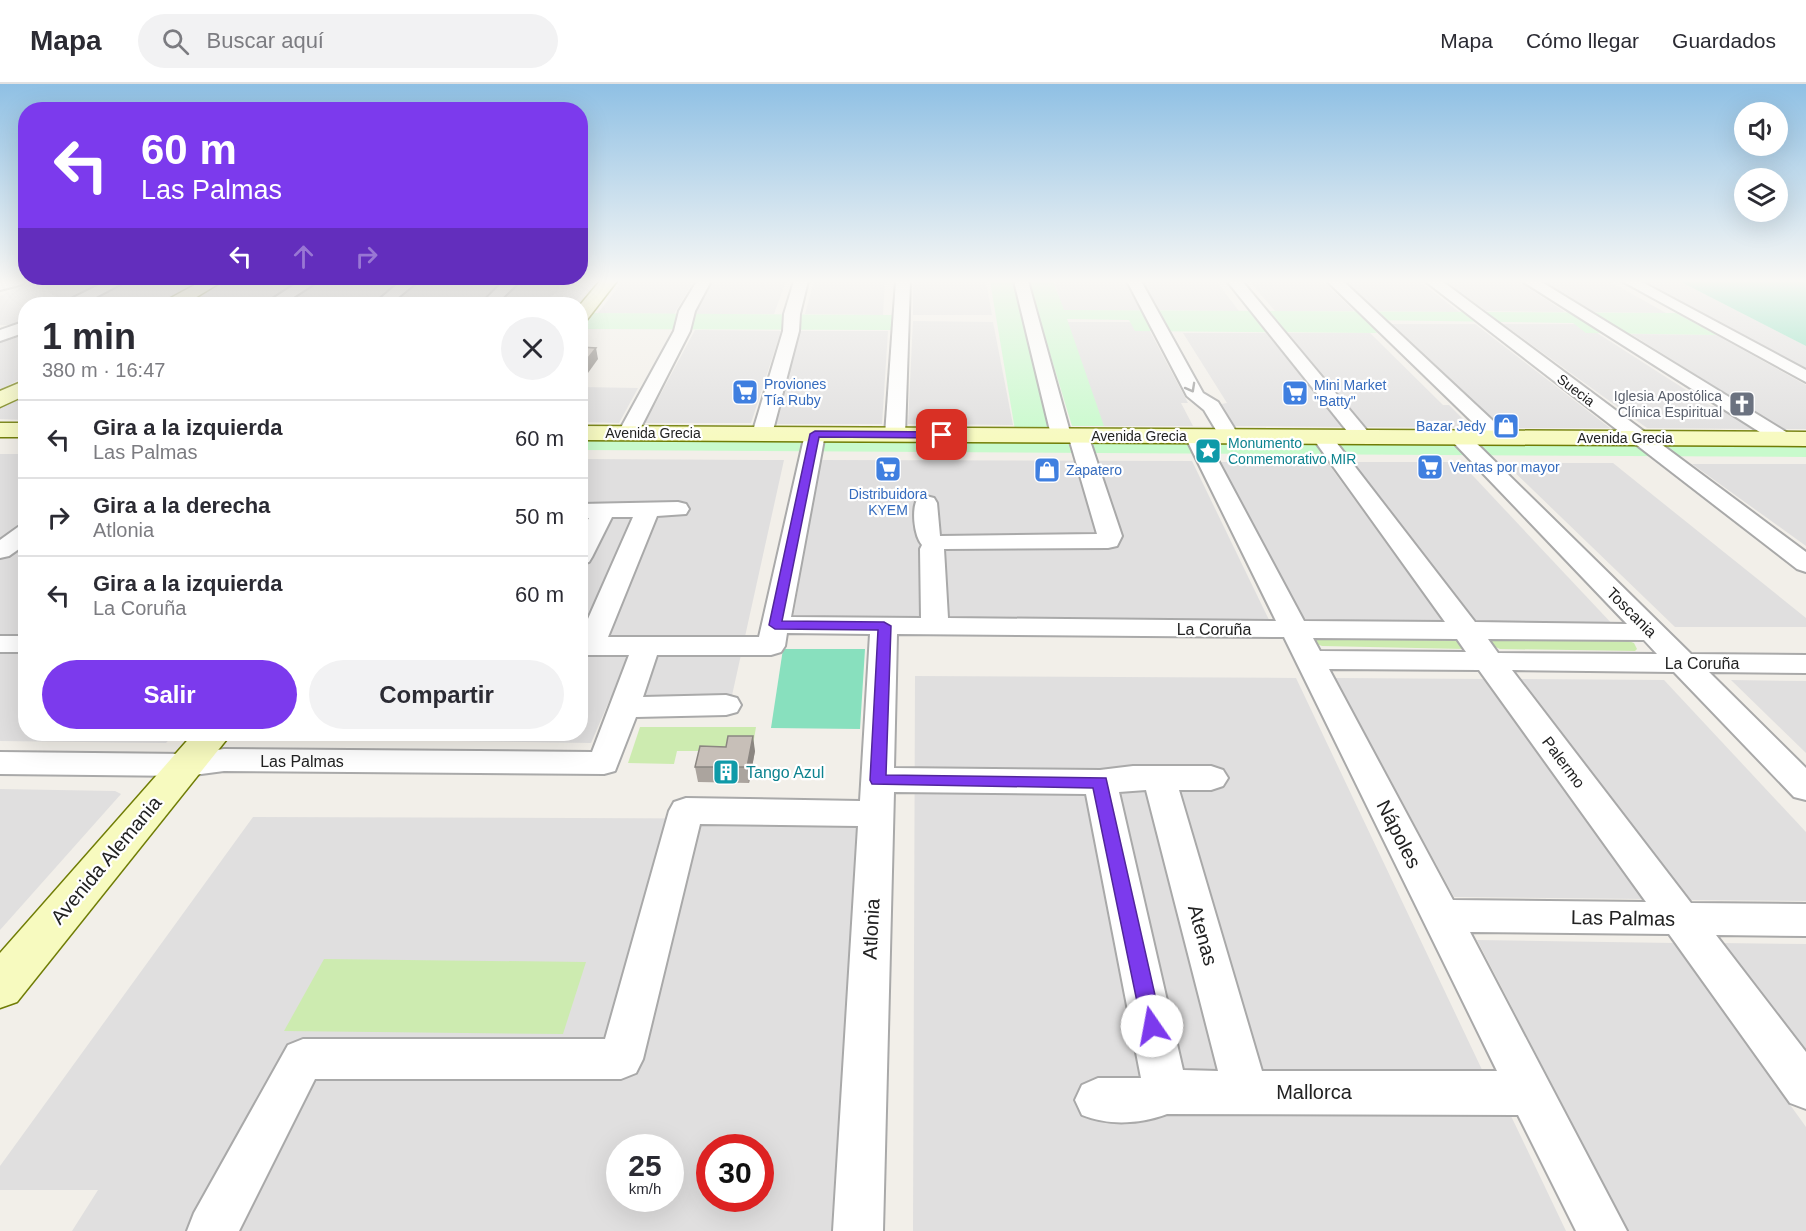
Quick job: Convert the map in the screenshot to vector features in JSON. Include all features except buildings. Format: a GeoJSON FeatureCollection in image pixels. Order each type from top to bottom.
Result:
{"type":"FeatureCollection","features":[{"type":"Feature","properties":{"kind":"main road"},"geometry":{"type":"LineString","coordinates":[[0,400],[18,390]]}},
{"type":"Feature","properties":{"kind":"main road"},"geometry":{"type":"LineString","coordinates":[[0,430],[18,430]]}},
{"type":"Feature","properties":{"kind":"main road","name":"Avenida Grecia"},"geometry":{"type":"LineString","coordinates":[[588,433],[1795,439]]}},
{"type":"Feature","properties":{"kind":"main road","name":"Avenida Alemania"},"geometry":{"type":"LineString","coordinates":[[0,987],[207,741]]}},
{"type":"Feature","properties":{"kind":"street"},"geometry":{"type":"LineString","coordinates":[[628,433],[680,335]]}},
{"type":"Feature","properties":{"kind":"street"},"geometry":{"type":"LineString","coordinates":[[762,434],[790,335]]}},
{"type":"Feature","properties":{"kind":"street"},"geometry":{"type":"LineString","coordinates":[[895,435],[900,335]]}},
{"type":"Feature","properties":{"kind":"street"},"geometry":{"type":"LineString","coordinates":[[935,627],[932,549],[935,544],[945,542],[1108,541],[1110,536],[1069,435],[1038,335]]}},
{"type":"Feature","properties":{"kind":"street","name":"Nápoles"},"geometry":{"type":"LineString","coordinates":[[1162,335],[1196,396],[1211,406],[1212,436],[1294,629],[1602,1231]]}},
{"type":"Feature","properties":{"kind":"street"},"geometry":{"type":"LineString","coordinates":[[1278,335],[1362,437]]}},
{"type":"Feature","properties":{"kind":"street"},"geometry":{"type":"LineString","coordinates":[[1390,335],[1499,438]]}},
{"type":"Feature","properties":{"kind":"street","name":"Suecia"},"geometry":{"type":"LineString","coordinates":[[1503,335],[1806,564]]}},
{"type":"Feature","properties":{"kind":"street"},"geometry":{"type":"LineString","coordinates":[[1619,335],[1795,439]]}},
{"type":"Feature","properties":{"kind":"street"},"geometry":{"type":"LineString","coordinates":[[1728,335],[1806,377]]}},
{"type":"Feature","properties":{"kind":"street"},"geometry":{"type":"LineString","coordinates":[[773,636],[815,434]]}},
{"type":"Feature","properties":{"kind":"street","name":"Palermo"},"geometry":{"type":"LineString","coordinates":[[1322,437],[1806,1088]]}},
{"type":"Feature","properties":{"kind":"street","name":"Toscania"},"geometry":{"type":"LineString","coordinates":[[1459,437],[1806,788]]}},
{"type":"Feature","properties":{"kind":"street"},"geometry":{"type":"LineString","coordinates":[[926,504],[928,537],[935,544]]}},
{"type":"Feature","properties":{"kind":"street"},"geometry":{"type":"LineString","coordinates":[[588,642],[648,509]]}},
{"type":"Feature","properties":{"kind":"street"},"geometry":{"type":"LineString","coordinates":[[588,526],[592,511],[678,509]]}},
{"type":"Feature","properties":{"kind":"street"},"geometry":{"type":"LineString","coordinates":[[0,551],[18,538]]}},
{"type":"Feature","properties":{"kind":"street","name":"La Coruña"},"geometry":{"type":"LineString","coordinates":[[588,646],[646,646],[884,626],[1652,632]]}},
{"type":"Feature","properties":{"kind":"street","name":"Atlonia"},"geometry":{"type":"LineString","coordinates":[[858,1231],[884,626]]}},
{"type":"Feature","properties":{"kind":"street"},"geometry":{"type":"LineString","coordinates":[[0,644],[18,644]]}},
{"type":"Feature","properties":{"kind":"street"},"geometry":{"type":"LineString","coordinates":[[646,646],[624,707],[726,705]]}},
{"type":"Feature","properties":{"kind":"street","name":"La Coruña"},"geometry":{"type":"LineString","coordinates":[[1310,660],[1806,664]]}},
{"type":"Feature","properties":{"kind":"street","name":"Las Palmas"},"geometry":{"type":"LineString","coordinates":[[0,763],[186,765],[224,760],[604,763],[624,707]]}},
{"type":"Feature","properties":{"kind":"street"},"geometry":{"type":"LineString","coordinates":[[212,1231],[303,1059],[621,1059],[686,811],[1159,778],[1211,778]]}},
{"type":"Feature","properties":{"kind":"street","name":"Atenas"},"geometry":{"type":"LineString","coordinates":[[1159,778],[1246,1092]]}},
{"type":"Feature","properties":{"kind":"street"},"geometry":{"type":"LineString","coordinates":[[1100,782],[1166,1092]]}},
{"type":"Feature","properties":{"kind":"street","name":"Las Palmas"},"geometry":{"type":"LineString","coordinates":[[1441,916],[1806,920]]}},
{"type":"Feature","properties":{"kind":"street","name":"Mallorca"},"geometry":{"type":"LineString","coordinates":[[1098,1100],[1142,1100],[1166,1092],[1531,1093]]}},
{"type":"Feature","properties":{"kind":"shaded area"},"geometry":{"type":"Polygon","coordinates":[[[18,335],[18,380],[0,390],[0,341],[18,335]]]}},
{"type":"Feature","properties":{"kind":"shaded area"},"geometry":{"type":"Polygon","coordinates":[[[693,335],[780,335],[751,423],[645,423],[693,335]]]}},
{"type":"Feature","properties":{"kind":"shaded area"},"geometry":{"type":"Polygon","coordinates":[[[798,335],[888,335],[882,424],[775,424],[798,335]]]}},
{"type":"Feature","properties":{"kind":"shaded area"},"geometry":{"type":"Polygon","coordinates":[[[912,335],[995,335],[1013,425],[908,424],[912,335]]]}},
{"type":"Feature","properties":{"kind":"shaded area"},"geometry":{"type":"Polygon","coordinates":[[[1071,335],[1152,335],[1188,403],[1181,403],[1193,426],[1100,426],[1071,335]]]}},
{"type":"Feature","properties":{"kind":"shaded area"},"geometry":{"type":"Polygon","coordinates":[[[1184,335],[1267,335],[1343,427],[1234,426],[1221,404],[1227,403],[1184,335]]]}},
{"type":"Feature","properties":{"kind":"shaded area"},"geometry":{"type":"Polygon","coordinates":[[[1288,335],[1372,335],[1443,405],[1449,405],[1472,428],[1365,427],[1288,335]]]}},
{"type":"Feature","properties":{"kind":"shaded area"},"geometry":{"type":"Polygon","coordinates":[[[1401,335],[1489,335],[1610,428],[1502,428],[1401,335]]]}},
{"type":"Feature","properties":{"kind":"shaded area"},"geometry":{"type":"Polygon","coordinates":[[[1518,335],[1599,335],[1711,406],[1718,406],[1753,429],[1647,428],[1518,335]]]}},
{"type":"Feature","properties":{"kind":"shaded area"},"geometry":{"type":"Polygon","coordinates":[[[1632,335],[1716,335],[1806,385],[1806,429],[1778,429],[1744,408],[1743,404],[1632,335]]]}},
{"type":"Feature","properties":{"kind":"shaded area"},"geometry":{"type":"Polygon","coordinates":[[[1740,335],[1784,335],[1806,346],[1806,370],[1740,335]]]}},
{"type":"Feature","properties":{"kind":"shaded area"},"geometry":{"type":"Polygon","coordinates":[[[588,387],[638,388],[619,423],[588,422],[588,387]]]}},
{"type":"Feature","properties":{"kind":"shaded area"},"geometry":{"type":"Polygon","coordinates":[[[18,398],[18,420],[0,419],[0,408],[18,398]]]}},
{"type":"Feature","properties":{"kind":"shaded area"},"geometry":{"type":"Polygon","coordinates":[[[0,454],[18,454],[18,741],[168,741],[166,743],[0,741],[0,454]]]}},
{"type":"Feature","properties":{"kind":"shaded area"},"geometry":{"type":"Polygon","coordinates":[[[588,459],[784,460],[731,700],[610,699],[591,743],[452,741],[588,741],[588,459]]]}},
{"type":"Feature","properties":{"kind":"shaded area"},"geometry":{"type":"Polygon","coordinates":[[[819,460],[1192,461],[1271,624],[793,619],[819,460]]]}},
{"type":"Feature","properties":{"kind":"shaded area"},"geometry":{"type":"Polygon","coordinates":[[[1221,462],[1327,462],[1446,625],[1305,624],[1221,462]]]}},
{"type":"Feature","properties":{"kind":"shaded area"},"geometry":{"type":"Polygon","coordinates":[[[1349,462],[1460,462],[1615,627],[1474,626],[1349,462]]]}},
{"type":"Feature","properties":{"kind":"shaded area"},"geometry":{"type":"Polygon","coordinates":[[[1505,463],[1613,463],[1806,618],[1806,627],[1675,627],[1505,463]]]}},
{"type":"Feature","properties":{"kind":"shaded area"},"geometry":{"type":"Polygon","coordinates":[[[1692,464],[1806,464],[1806,546],[1692,464]]]}},
{"type":"Feature","properties":{"kind":"shaded area"},"geometry":{"type":"Polygon","coordinates":[[[915,676],[1296,678],[1485,1076],[1512,1118],[1566,1231],[913,1231],[915,676]]]}},
{"type":"Feature","properties":{"kind":"shaded area"},"geometry":{"type":"Polygon","coordinates":[[[1335,678],[1487,679],[1644,899],[1454,897],[1335,678]]]}},
{"type":"Feature","properties":{"kind":"shaded area"},"geometry":{"type":"Polygon","coordinates":[[[1516,679],[1664,680],[1806,832],[1806,901],[1685,900],[1516,679]]]}},
{"type":"Feature","properties":{"kind":"shaded area"},"geometry":{"type":"Polygon","coordinates":[[[1731,680],[1806,681],[1806,753],[1731,680]]]}},
{"type":"Feature","properties":{"kind":"shaded area"},"geometry":{"type":"Polygon","coordinates":[[[0,789],[115,791],[121,794],[0,930],[0,789]]]}},
{"type":"Feature","properties":{"kind":"shaded area"},"geometry":{"type":"Polygon","coordinates":[[[253,817],[863,819],[832,1231],[72,1231],[98,1190],[0,1190],[0,1166],[253,817]]]}},
{"type":"Feature","properties":{"kind":"shaded area"},"geometry":{"type":"Polygon","coordinates":[[[1477,940],[1674,943],[1806,1127],[1806,1231],[1628,1231],[1477,940]]]}},
{"type":"Feature","properties":{"kind":"shaded area"},"geometry":{"type":"Polygon","coordinates":[[[1718,943],[1806,944],[1806,1060],[1718,943]]]}},
{"type":"Feature","properties":{"kind":"green space"},"geometry":{"type":"Polygon","coordinates":[[[999,335],[1027,335],[1049,423],[1043,430],[1015,430],[999,335]]]}},
{"type":"Feature","properties":{"kind":"green space"},"geometry":{"type":"Polygon","coordinates":[[[1044,335],[1072,335],[1104,426],[1072,426],[1044,335]]]}},
{"type":"Feature","properties":{"kind":"green space"},"geometry":{"type":"Polygon","coordinates":[[[1784,335],[1806,335],[1806,346],[1784,335]]]}},
{"type":"Feature","properties":{"kind":"green space"},"geometry":{"type":"Polygon","coordinates":[[[588,439],[1806,444],[1806,457],[588,450],[588,439]]]}},
{"type":"Feature","properties":{"kind":"green space"},"geometry":{"type":"Polygon","coordinates":[[[1313,636],[1455,636],[1465,649],[1322,646],[1317,644],[1313,636]]]}},
{"type":"Feature","properties":{"kind":"green space"},"geometry":{"type":"Polygon","coordinates":[[[1489,638],[1621,638],[1634,643],[1637,649],[1635,651],[1500,649],[1493,646],[1489,638]]]}},
{"type":"Feature","properties":{"kind":"green space"},"geometry":{"type":"Polygon","coordinates":[[[783,649],[865,649],[860,729],[771,728],[783,649]]]}},
{"type":"Feature","properties":{"kind":"green space"},"geometry":{"type":"Polygon","coordinates":[[[640,727],[756,727],[752,751],[677,751],[674,764],[628,763],[640,727]]]}},
{"type":"Feature","properties":{"kind":"green space"},"geometry":{"type":"Polygon","coordinates":[[[324,959],[586,962],[563,1034],[284,1031],[324,959]]]}},
{"type":"Feature","properties":{"kind":"place","name":"Proviones Tía Ruby"},"geometry":{"type":"Point","coordinates":[745,392]}},
{"type":"Feature","properties":{"kind":"place","name":"Mini Market \"Batty\""},"geometry":{"type":"Point","coordinates":[1295,393]}},
{"type":"Feature","properties":{"kind":"place","name":"Iglesia Apostólica Clínica Espiritual"},"geometry":{"type":"Point","coordinates":[1742,404]}},
{"type":"Feature","properties":{"kind":"place","name":"Bazar Jedy"},"geometry":{"type":"Point","coordinates":[1506,426]}},
{"type":"Feature","properties":{"kind":"place","name":"Monumento Conmemorativo MIR"},"geometry":{"type":"Point","coordinates":[1208,451]}},
{"type":"Feature","properties":{"kind":"place","name":"Ventas por mayor"},"geometry":{"type":"Point","coordinates":[1430,467]}},
{"type":"Feature","properties":{"kind":"place","name":"Distribuidora KYEM"},"geometry":{"type":"Point","coordinates":[888,469]}},
{"type":"Feature","properties":{"kind":"place","name":"Zapatero"},"geometry":{"type":"Point","coordinates":[1047,470]}},
{"type":"Feature","properties":{"kind":"place","name":"Tango Azul"},"geometry":{"type":"Point","coordinates":[726,772]}},
{"type":"Feature","properties":{"kind":"route"},"geometry":{"type":"LineString","coordinates":[[942,435],[815,434],[775,625],[884,626],[878,780],[1100,782],[1152,1026]]}}]}
